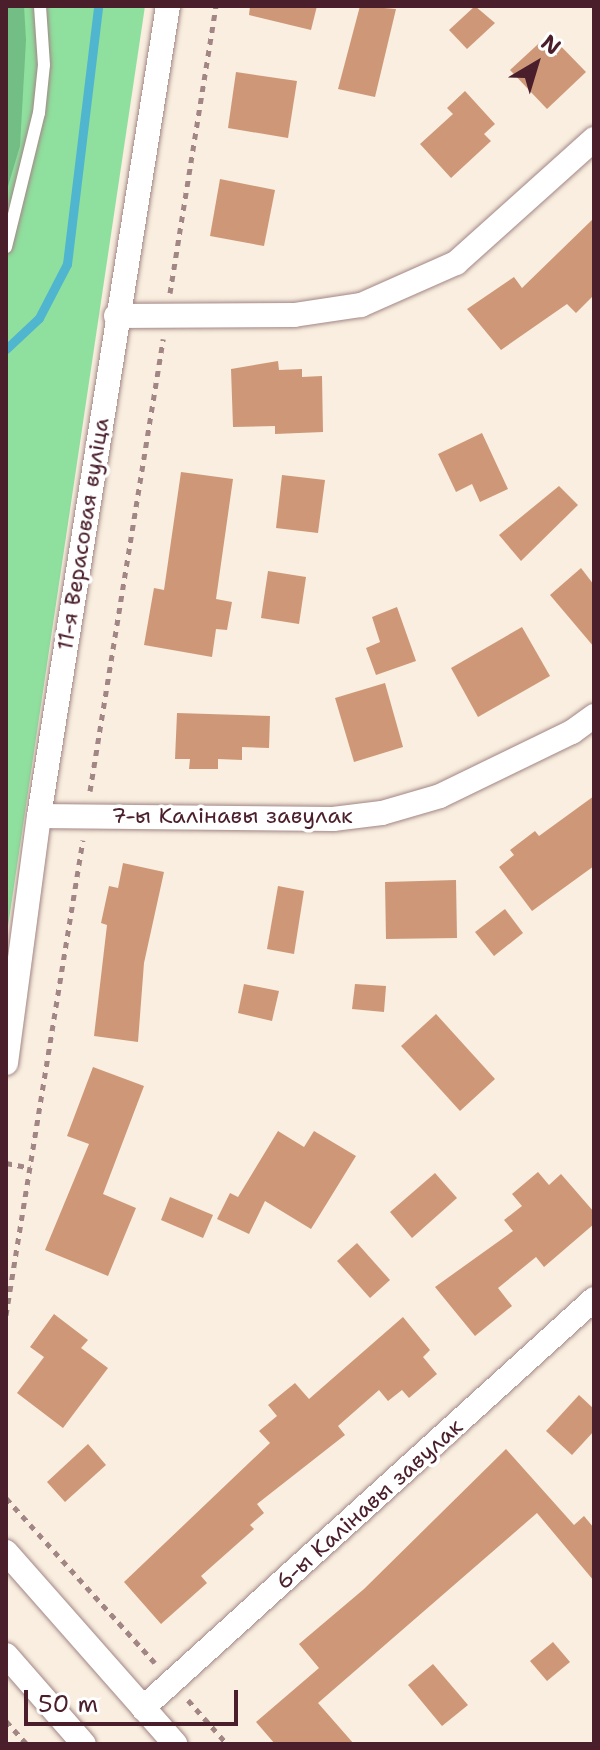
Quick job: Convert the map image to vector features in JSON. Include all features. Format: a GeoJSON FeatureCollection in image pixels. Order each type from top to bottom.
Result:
{"type":"FeatureCollection","features":[{"type":"Feature","properties":{"kind":"street","name":"11-я Верасовая вуліца"},"geometry":{"type":"LineString","coordinates":[[6,1063],[39,816],[116,316],[168,6]]}},
{"type":"Feature","properties":{"kind":"street"},"geometry":{"type":"LineString","coordinates":[[116,316],[294,315],[361,305],[456,263],[594,139]]}},
{"type":"Feature","properties":{"kind":"street","name":"7-ы Калінавы завулак"},"geometry":{"type":"LineString","coordinates":[[39,816],[333,819],[382,813],[440,796],[572,732],[594,716]]}},
{"type":"Feature","properties":{"kind":"street","name":"6-ы Калінавы завулак"},"geometry":{"type":"LineString","coordinates":[[143,1708],[594,1299]]}},
{"type":"Feature","properties":{"kind":"street"},"geometry":{"type":"LineString","coordinates":[[6,1552],[175,1744]]}},
{"type":"Feature","properties":{"kind":"street"},"geometry":{"type":"LineString","coordinates":[[6,1655],[84,1744]]}},
{"type":"Feature","properties":{"kind":"lane"},"geometry":{"type":"LineString","coordinates":[[6,247],[39,113],[44,65],[40,6]]}},
{"type":"Feature","properties":{"kind":"path"},"geometry":{"type":"LineString","coordinates":[[6,1315],[216,6]]}},
{"type":"Feature","properties":{"kind":"path"},"geometry":{"type":"LineString","coordinates":[[6,1163],[31,1168]]}},
{"type":"Feature","properties":{"kind":"path"},"geometry":{"type":"LineString","coordinates":[[6,1498],[227,1744]]}},
{"type":"Feature","properties":{"kind":"path"},"geometry":{"type":"LineString","coordinates":[[6,1721],[27,1744]]}},
{"type":"Feature","properties":{"kind":"green space"},"geometry":{"type":"Polygon","coordinates":[[[6,6],[145,6],[6,940],[6,6]]]}},
{"type":"Feature","properties":{"kind":"green space"},"geometry":{"type":"Polygon","coordinates":[[[6,6],[24,6],[26,40],[20,146],[6,193],[6,6]]]}},
{"type":"Feature","properties":{"kind":"building"},"geometry":{"type":"Polygon","coordinates":[[[250,6],[317,6],[311,30],[249,15],[250,6]]]}},
{"type":"Feature","properties":{"kind":"building"},"geometry":{"type":"Polygon","coordinates":[[[360,6],[396,9],[375,97],[338,89],[360,6]]]}},
{"type":"Feature","properties":{"kind":"building"},"geometry":{"type":"Polygon","coordinates":[[[475,6],[495,23],[467,49],[449,30],[475,6]]]}},
{"type":"Feature","properties":{"kind":"building"},"geometry":{"type":"Polygon","coordinates":[[[549,34],[586,72],[547,109],[510,70],[549,34]]]}},
{"type":"Feature","properties":{"kind":"building"},"geometry":{"type":"Polygon","coordinates":[[[236,72],[297,81],[288,138],[228,128],[236,72]]]}},
{"type":"Feature","properties":{"kind":"building"},"geometry":{"type":"Polygon","coordinates":[[[465,91],[495,124],[484,134],[491,141],[451,178],[420,144],[453,114],[447,108],[465,91]]]}},
{"type":"Feature","properties":{"kind":"building"},"geometry":{"type":"Polygon","coordinates":[[[220,179],[275,190],[264,246],[210,236],[220,179]]]}},
{"type":"Feature","properties":{"kind":"building"},"geometry":{"type":"Polygon","coordinates":[[[594,218],[594,295],[576,313],[567,304],[501,350],[467,309],[514,277],[522,288],[594,218]]]}},
{"type":"Feature","properties":{"kind":"building"},"geometry":{"type":"Polygon","coordinates":[[[278,361],[279,370],[302,369],[302,377],[322,376],[323,432],[275,434],[275,426],[233,427],[231,369],[278,361]]]}},
{"type":"Feature","properties":{"kind":"building"},"geometry":{"type":"Polygon","coordinates":[[[482,433],[508,489],[480,502],[472,484],[456,492],[438,454],[482,433]]]}},
{"type":"Feature","properties":{"kind":"building"},"geometry":{"type":"Polygon","coordinates":[[[181,472],[233,479],[216,599],[232,602],[227,630],[216,629],[212,657],[144,645],[154,588],[164,590],[181,472]]]}},
{"type":"Feature","properties":{"kind":"building"},"geometry":{"type":"Polygon","coordinates":[[[282,475],[325,480],[318,533],[276,528],[282,475]]]}},
{"type":"Feature","properties":{"kind":"building"},"geometry":{"type":"Polygon","coordinates":[[[559,486],[578,505],[521,561],[499,535],[559,486]]]}},
{"type":"Feature","properties":{"kind":"building"},"geometry":{"type":"Polygon","coordinates":[[[581,568],[594,585],[594,647],[550,595],[581,568]]]}},
{"type":"Feature","properties":{"kind":"building"},"geometry":{"type":"Polygon","coordinates":[[[268,571],[306,577],[299,624],[261,618],[268,571]]]}},
{"type":"Feature","properties":{"kind":"building"},"geometry":{"type":"Polygon","coordinates":[[[397,607],[416,661],[376,675],[366,648],[380,642],[372,617],[397,607]]]}},
{"type":"Feature","properties":{"kind":"building"},"geometry":{"type":"Polygon","coordinates":[[[522,627],[550,676],[478,717],[451,668],[522,627]]]}},
{"type":"Feature","properties":{"kind":"building"},"geometry":{"type":"Polygon","coordinates":[[[385,683],[403,747],[354,762],[335,698],[385,683]]]}},
{"type":"Feature","properties":{"kind":"building"},"geometry":{"type":"Polygon","coordinates":[[[177,713],[270,716],[269,748],[242,747],[242,760],[218,759],[218,769],[189,769],[190,759],[175,759],[177,713]]]}},
{"type":"Feature","properties":{"kind":"building"},"geometry":{"type":"Polygon","coordinates":[[[594,796],[594,866],[532,911],[499,867],[514,855],[510,850],[535,831],[539,836],[594,796]]]}},
{"type":"Feature","properties":{"kind":"building"},"geometry":{"type":"Polygon","coordinates":[[[123,863],[164,872],[144,963],[138,1042],[94,1036],[107,925],[101,923],[109,886],[118,888],[123,863]]]}},
{"type":"Feature","properties":{"kind":"building"},"geometry":{"type":"Polygon","coordinates":[[[456,880],[457,938],[386,939],[385,882],[456,880]]]}},
{"type":"Feature","properties":{"kind":"building"},"geometry":{"type":"Polygon","coordinates":[[[278,886],[304,891],[294,954],[267,949],[278,886]]]}},
{"type":"Feature","properties":{"kind":"building"},"geometry":{"type":"Polygon","coordinates":[[[505,909],[523,933],[494,956],[475,932],[505,909]]]}},
{"type":"Feature","properties":{"kind":"building"},"geometry":{"type":"Polygon","coordinates":[[[244,984],[279,991],[272,1021],[238,1013],[244,984]]]}},
{"type":"Feature","properties":{"kind":"building"},"geometry":{"type":"Polygon","coordinates":[[[355,984],[386,986],[384,1012],[352,1009],[355,984]]]}},
{"type":"Feature","properties":{"kind":"building"},"geometry":{"type":"Polygon","coordinates":[[[436,1014],[495,1079],[460,1111],[401,1046],[436,1014]]]}},
{"type":"Feature","properties":{"kind":"building"},"geometry":{"type":"Polygon","coordinates":[[[93,1067],[144,1086],[103,1194],[136,1208],[108,1276],[45,1250],[89,1144],[67,1136],[93,1067]]]}},
{"type":"Feature","properties":{"kind":"building"},"geometry":{"type":"Polygon","coordinates":[[[278,1131],[304,1147],[314,1131],[356,1156],[311,1229],[265,1201],[249,1234],[217,1219],[230,1193],[238,1197],[278,1131]]]}},
{"type":"Feature","properties":{"kind":"building"},"geometry":{"type":"Polygon","coordinates":[[[538,1172],[549,1185],[561,1174],[594,1212],[594,1224],[544,1267],[536,1257],[498,1288],[512,1306],[475,1336],[435,1287],[513,1231],[504,1220],[522,1206],[512,1194],[538,1172]]]}},
{"type":"Feature","properties":{"kind":"building"},"geometry":{"type":"Polygon","coordinates":[[[435,1173],[457,1198],[412,1238],[390,1212],[435,1173]]]}},
{"type":"Feature","properties":{"kind":"building"},"geometry":{"type":"Polygon","coordinates":[[[170,1197],[213,1215],[203,1238],[161,1220],[170,1197]]]}},
{"type":"Feature","properties":{"kind":"building"},"geometry":{"type":"Polygon","coordinates":[[[357,1243],[390,1280],[370,1298],[337,1261],[357,1243]]]}},
{"type":"Feature","properties":{"kind":"building"},"geometry":{"type":"Polygon","coordinates":[[[54,1314],[88,1340],[81,1348],[108,1368],[63,1428],[17,1393],[44,1357],[30,1347],[54,1314]]]}},
{"type":"Feature","properties":{"kind":"building"},"geometry":{"type":"Polygon","coordinates":[[[403,1317],[430,1350],[423,1357],[437,1374],[409,1398],[402,1390],[388,1401],[379,1390],[338,1426],[345,1435],[257,1504],[264,1513],[250,1525],[254,1529],[201,1576],[207,1583],[161,1624],[124,1582],[270,1443],[259,1431],[277,1416],[268,1405],[295,1383],[309,1399],[403,1317]]]}},
{"type":"Feature","properties":{"kind":"building"},"geometry":{"type":"Polygon","coordinates":[[[579,1395],[594,1409],[594,1431],[572,1455],[546,1431],[579,1395]]]}},
{"type":"Feature","properties":{"kind":"building"},"geometry":{"type":"Polygon","coordinates":[[[88,1444],[106,1465],[65,1502],[47,1482],[88,1444]]]}},
{"type":"Feature","properties":{"kind":"building"},"geometry":{"type":"Polygon","coordinates":[[[506,1449],[574,1525],[584,1516],[594,1528],[594,1581],[537,1513],[318,1703],[354,1744],[275,1744],[256,1722],[319,1668],[299,1644],[364,1589],[506,1449]]]}},
{"type":"Feature","properties":{"kind":"building"},"geometry":{"type":"Polygon","coordinates":[[[553,1642],[570,1662],[547,1681],[530,1661],[553,1642]]]}},
{"type":"Feature","properties":{"kind":"building"},"geometry":{"type":"Polygon","coordinates":[[[433,1664],[468,1705],[442,1726],[408,1685],[433,1664]]]}},
{"type":"Feature","properties":{"kind":"waterway"},"geometry":{"type":"LineString","coordinates":[[6,349],[39,318],[67,264],[98,6]]}}]}
